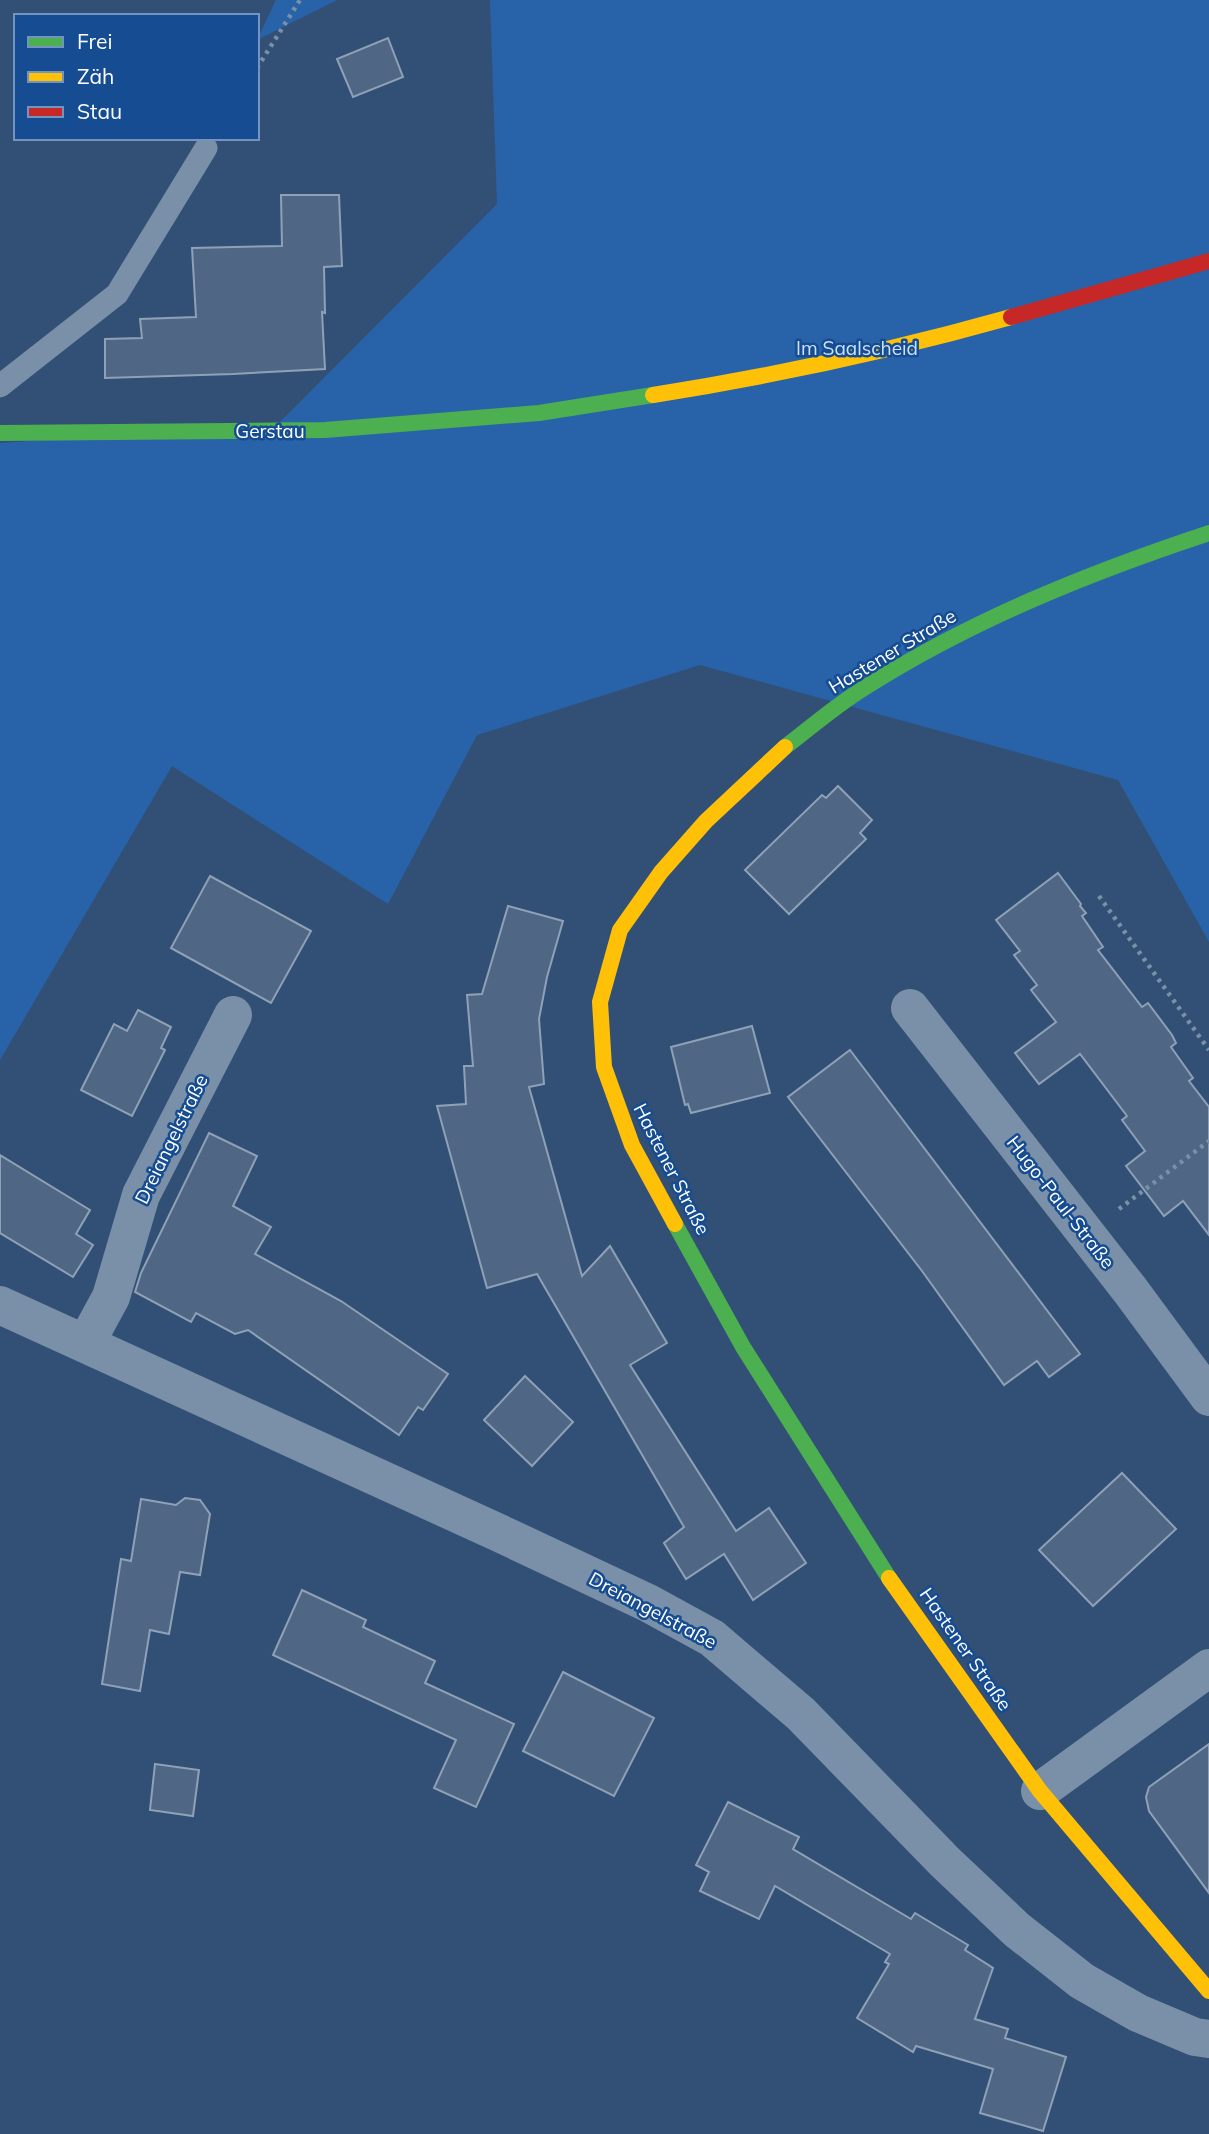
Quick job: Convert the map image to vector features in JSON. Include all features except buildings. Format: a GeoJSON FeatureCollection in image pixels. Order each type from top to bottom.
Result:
{"type":"FeatureCollection","features":[{"type":"Feature","properties":{"kind":"main road","name":"Gerstau"},"geometry":{"type":"LineString","coordinates":[[0,433],[326,430],[539,413],[741,382],[968,329],[1209,261]]}},
{"type":"Feature","properties":{"kind":"main road","name":"Hastener Straße"},"geometry":{"type":"LineString","coordinates":[[1209,533],[1133,558],[1012,607],[931,648],[859,691],[772,757],[706,821],[661,872],[627,920],[620,930],[600,1002],[604,1067],[632,1145],[743,1348],[894,1585],[1040,1791],[1209,1991]]}},
{"type":"Feature","properties":{"kind":"street","name":"Hugo-Paul-Straße"},"geometry":{"type":"LineString","coordinates":[[911,1008],[1130,1290],[1209,1397]]}},
{"type":"Feature","properties":{"kind":"street","name":"Dreiangelstraße"},"geometry":{"type":"LineString","coordinates":[[86,1343],[111,1297],[141,1195],[233,1015]]}},
{"type":"Feature","properties":{"kind":"street","name":"Dreiangelstraße"},"geometry":{"type":"LineString","coordinates":[[0,1305],[497,1532],[648,1604],[712,1638],[801,1714],[945,1862],[1017,1930],[1082,1982],[1138,2013],[1195,2037],[1209,2039]]}},
{"type":"Feature","properties":{"kind":"street"},"geometry":{"type":"LineString","coordinates":[[1040,1791],[1209,1668]]}},
{"type":"Feature","properties":{"kind":"lane"},"geometry":{"type":"LineString","coordinates":[[0,386],[117,294],[206,148]]}},
{"type":"Feature","properties":{"kind":"path"},"geometry":{"type":"LineString","coordinates":[[259,65],[300,0]]}},
{"type":"Feature","properties":{"kind":"path"},"geometry":{"type":"LineString","coordinates":[[1099,896],[1209,1050]]}},
{"type":"Feature","properties":{"kind":"path"},"geometry":{"type":"LineString","coordinates":[[1084,1234],[1209,1141]]}},
{"type":"Feature","properties":{"kind":"green space"},"geometry":{"type":"Polygon","coordinates":[[[276,0],[337,0],[259,39],[276,0]]]}},
{"type":"Feature","properties":{"kind":"green space","name":"Im Saalscheid"},"geometry":{"type":"Polygon","coordinates":[[[490,0],[1209,0],[1209,942],[1118,780],[700,665],[477,735],[388,904],[172,766],[0,1060],[0,443],[277,425],[497,204],[490,0]]]}},
{"type":"Feature","properties":{"kind":"traffic: fast"},"geometry":{"type":"LineString","coordinates":[[0,433],[325,430],[539,413],[653,395]]}},
{"type":"Feature","properties":{"kind":"traffic: fast"},"geometry":{"type":"LineString","coordinates":[[785,747],[851,697],[944,642],[1074,582],[1209,533]]}},
{"type":"Feature","properties":{"kind":"traffic: fast"},"geometry":{"type":"LineString","coordinates":[[675,1224],[743,1347],[889,1578]]}},
{"type":"Feature","properties":{"kind":"traffic: slow"},"geometry":{"type":"LineString","coordinates":[[653,395],[833,361],[1011,317]]}},
{"type":"Feature","properties":{"kind":"traffic: slow"},"geometry":{"type":"LineString","coordinates":[[675,1224],[632,1145],[604,1067],[600,1002],[620,930],[661,872],[706,821],[785,747]]}},
{"type":"Feature","properties":{"kind":"traffic: slow"},"geometry":{"type":"LineString","coordinates":[[889,1578],[1040,1791],[1209,1991]]}},
{"type":"Feature","properties":{"kind":"traffic: jam"},"geometry":{"type":"LineString","coordinates":[[1011,317],[1209,261]]}}]}
